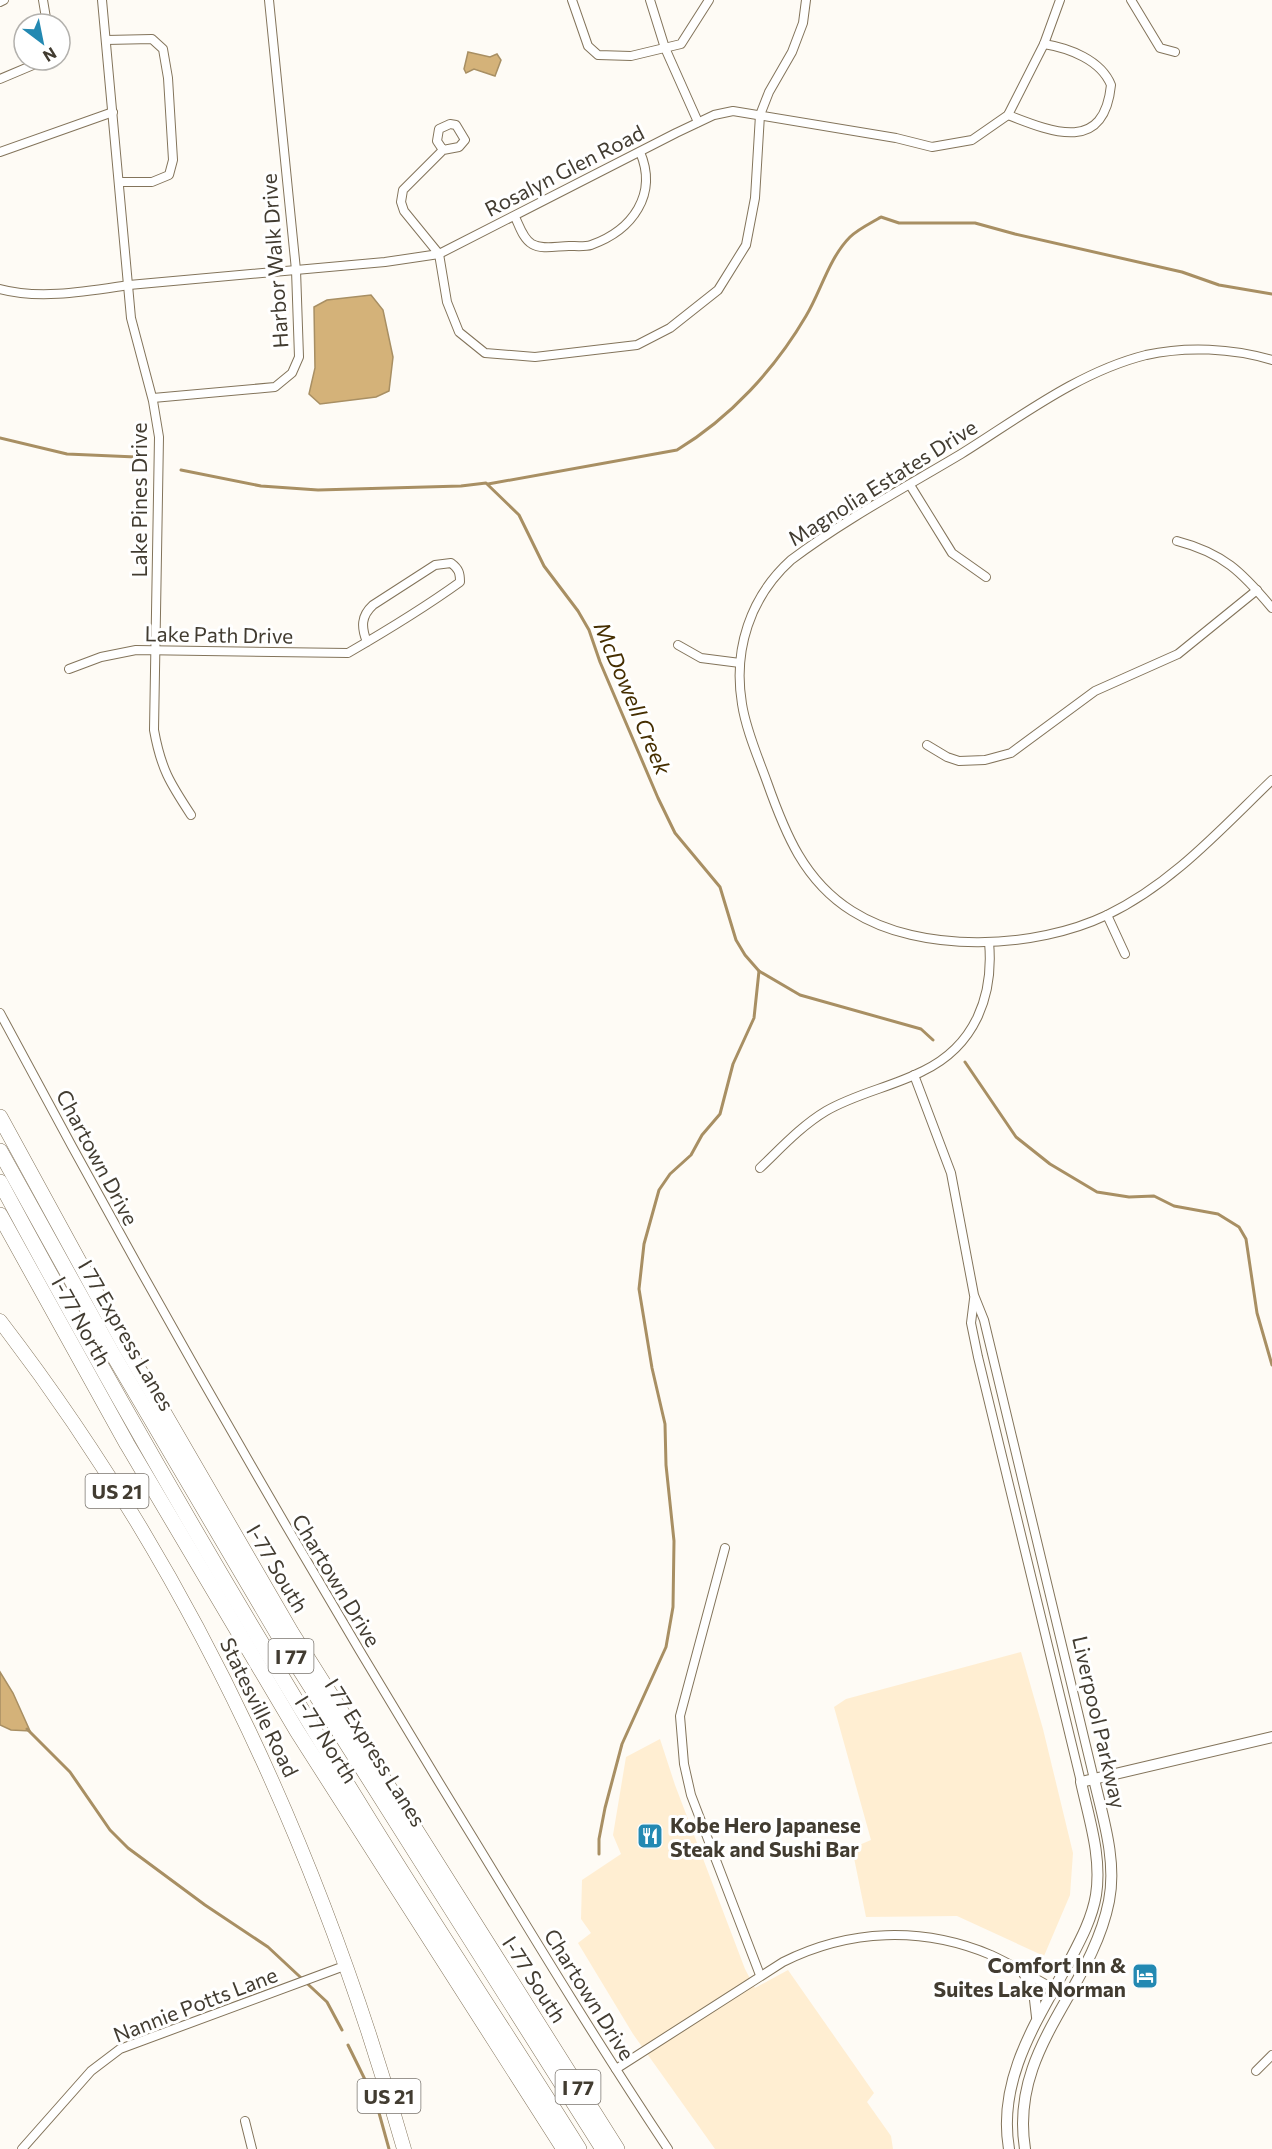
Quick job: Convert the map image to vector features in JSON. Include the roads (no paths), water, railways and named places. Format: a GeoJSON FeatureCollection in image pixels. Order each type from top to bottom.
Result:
{"type":"FeatureCollection","features":[{"type":"Feature","properties":{"kind":"highway","name":"I-77 South"},"geometry":{"type":"LineString","coordinates":[[0,1117],[135,1363],[291,1632],[617,2149]]}},
{"type":"Feature","properties":{"kind":"highway","name":"I 77 Express Lanes"},"geometry":{"type":"LineString","coordinates":[[0,1151],[111,1351],[280,1638],[603,2149]]}},
{"type":"Feature","properties":{"kind":"highway","name":"I 77 Express Lanes"},"geometry":{"type":"LineString","coordinates":[[0,1182],[141,1436],[265,1647],[402,1873],[579,2149]]}},
{"type":"Feature","properties":{"kind":"highway"},"geometry":{"type":"LineString","coordinates":[[0,1194],[27,1264]]}},
{"type":"Feature","properties":{"kind":"highway","name":"I-77 North"},"geometry":{"type":"LineString","coordinates":[[0,1215],[171,1520],[297,1731],[564,2149]]}},
{"type":"Feature","properties":{"kind":"main road","name":"Statesville Road"},"geometry":{"type":"LineString","coordinates":[[0,1321],[44,1380],[108,1476],[202,1637],[282,1801],[347,1965],[404,2149]]}},
{"type":"Feature","properties":{"kind":"street","name":"Lake Pines Drive"},"geometry":{"type":"LineString","coordinates":[[102,0],[131,318],[153,398],[159,436],[154,730],[166,778],[191,815]]}},
{"type":"Feature","properties":{"kind":"street","name":"Harbor Walk Drive"},"geometry":{"type":"LineString","coordinates":[[153,398],[264,389],[281,384],[291,373],[299,357],[296,270],[269,0]]}},
{"type":"Feature","properties":{"kind":"street"},"geometry":{"type":"LineString","coordinates":[[572,0],[588,46],[598,56],[631,56],[681,44],[709,0]]}},
{"type":"Feature","properties":{"kind":"street"},"geometry":{"type":"LineString","coordinates":[[650,0],[665,48],[698,122]]}},
{"type":"Feature","properties":{"kind":"street"},"geometry":{"type":"LineString","coordinates":[[443,150],[403,190],[401,202],[404,211],[439,254],[447,302],[459,332],[485,353],[535,357],[637,345],[670,328],[718,290],[746,245],[755,198],[760,115],[792,52],[803,23],[806,0]]}},
{"type":"Feature","properties":{"kind":"street","name":"Rosalyn Glen Road"},"geometry":{"type":"LineString","coordinates":[[0,289],[15,292],[87,291],[439,254],[698,122],[714,115],[733,111],[897,138],[932,147],[972,140],[1008,115],[1044,44],[1060,0]]}},
{"type":"Feature","properties":{"kind":"street"},"geometry":{"type":"LineString","coordinates":[[1131,0],[1160,48],[1175,52]]}},
{"type":"Feature","properties":{"kind":"street"},"geometry":{"type":"LineString","coordinates":[[106,40],[152,39],[163,49],[168,78],[173,160],[169,175],[152,182],[119,182]]}},
{"type":"Feature","properties":{"kind":"street"},"geometry":{"type":"LineString","coordinates":[[1008,115],[1026,122],[1079,133],[1090,129],[1104,117],[1111,85],[1103,70],[1090,60],[1057,46],[1044,44]]}},
{"type":"Feature","properties":{"kind":"street"},"geometry":{"type":"LineString","coordinates":[[0,79],[17,72]]}},
{"type":"Feature","properties":{"kind":"street"},"geometry":{"type":"LineString","coordinates":[[0,152],[113,112]]}},
{"type":"Feature","properties":{"kind":"street"},"geometry":{"type":"LineString","coordinates":[[514,217],[532,244],[547,247],[589,246],[618,232],[640,208],[647,178],[640,152]]}},
{"type":"Feature","properties":{"kind":"street","name":"Magnolia Estates Drive"},"geometry":{"type":"LineString","coordinates":[[1272,360],[1245,354],[1195,350],[1148,355],[1120,363],[1070,387],[810,545],[783,567],[768,585],[751,615],[740,663],[742,705],[745,718],[785,831],[812,877],[852,911],[876,923],[939,939],[989,942],[1047,934],[1107,915],[1136,899],[1173,873],[1272,780]]}},
{"type":"Feature","properties":{"kind":"street"},"geometry":{"type":"LineString","coordinates":[[910,485],[952,553],[986,577]]}},
{"type":"Feature","properties":{"kind":"street"},"geometry":{"type":"LineString","coordinates":[[1177,541],[1208,550],[1230,563],[1272,608]]}},
{"type":"Feature","properties":{"kind":"street","name":"Lake Path Drive"},"geometry":{"type":"LineString","coordinates":[[69,669],[101,657],[155,649],[327,654],[348,652],[367,642],[460,582],[460,572],[451,563],[435,565],[373,605],[365,612],[362,620],[367,642]]}},
{"type":"Feature","properties":{"kind":"street"},"geometry":{"type":"LineString","coordinates":[[927,745],[947,758],[959,761],[985,760],[1011,753],[1095,691],[1178,654],[1257,590]]}},
{"type":"Feature","properties":{"kind":"street"},"geometry":{"type":"LineString","coordinates":[[678,645],[701,658],[740,663]]}},
{"type":"Feature","properties":{"kind":"street"},"geometry":{"type":"LineString","coordinates":[[1107,915],[1125,954]]}},
{"type":"Feature","properties":{"kind":"street"},"geometry":{"type":"LineString","coordinates":[[760,1168],[803,1127],[827,1111],[849,1099],[914,1075],[938,1063],[953,1052],[975,1025],[990,980],[989,942]]}},
{"type":"Feature","properties":{"kind":"street","name":"Chartown Drive"},"geometry":{"type":"LineString","coordinates":[[0,1014],[99,1200],[269,1501],[375,1679],[616,2069],[668,2149]]}},
{"type":"Feature","properties":{"kind":"street","name":"Liverpool Parkway"},"geometry":{"type":"LineString","coordinates":[[914,1075],[957,1194],[974,1295],[984,1320],[1108,1840],[1110,1900],[1093,1949],[1034,2061],[1026,2083],[1022,2116],[1025,2149]]}},
{"type":"Feature","properties":{"kind":"street","name":"Liverpool Parkway"},"geometry":{"type":"LineString","coordinates":[[974,1295],[971,1323],[978,1357],[1096,1856],[1096,1894],[1083,1935],[1037,2021],[1009,2086],[1006,2126],[1009,2149]]}},
{"type":"Feature","properties":{"kind":"street"},"geometry":{"type":"LineString","coordinates":[[725,1548],[681,1716],[684,1764],[691,1796],[760,1975]]}},
{"type":"Feature","properties":{"kind":"street"},"geometry":{"type":"LineString","coordinates":[[1080,1782],[1272,1737]]}},
{"type":"Feature","properties":{"kind":"street"},"geometry":{"type":"LineString","coordinates":[[616,2069],[760,1975],[792,1957],[835,1942],[890,1934],[929,1937],[962,1944],[994,1957],[1068,1996]]}},
{"type":"Feature","properties":{"kind":"street","name":"Nannie Potts Lane"},"geometry":{"type":"LineString","coordinates":[[22,2149],[91,2072],[120,2049],[217,2011],[347,1965]]}},
{"type":"Feature","properties":{"kind":"street"},"geometry":{"type":"LineString","coordinates":[[1023,1973],[1036,1998],[1037,2021]]}},
{"type":"Feature","properties":{"kind":"street"},"geometry":{"type":"LineString","coordinates":[[1256,2071],[1272,2055]]}},
{"type":"Feature","properties":{"kind":"street"},"geometry":{"type":"LineString","coordinates":[[245,2121],[252,2149]]}},
{"type":"Feature","properties":{"kind":"waterway"},"geometry":{"type":"LineString","coordinates":[[488,484],[677,450],[733,408],[766,373],[794,336],[843,245],[857,231],[881,217],[899,223],[975,223],[1182,272],[1219,285],[1272,294]]}},
{"type":"Feature","properties":{"kind":"waterway","name":"McDowell Creek"},"geometry":{"type":"LineString","coordinates":[[0,438],[67,454],[136,457]]}},
{"type":"Feature","properties":{"kind":"waterway","name":"McDowell Creek"},"geometry":{"type":"LineString","coordinates":[[181,470],[261,486],[318,490],[461,486],[486,483],[519,515],[544,566],[578,611],[589,630],[600,662],[658,798],[675,833],[720,887],[736,940],[745,955],[759,971],[800,995],[921,1029],[933,1040]]}},
{"type":"Feature","properties":{"kind":"waterway"},"geometry":{"type":"LineString","coordinates":[[599,1854],[599,1839],[605,1808],[622,1744],[666,1647],[673,1607],[674,1541],[666,1465],[665,1424],[652,1368],[639,1289],[644,1244],[659,1190],[670,1174],[691,1155],[702,1135],[720,1114],[733,1064],[754,1018],[759,971]]}},
{"type":"Feature","properties":{"kind":"waterway","name":"McDowell Creek"},"geometry":{"type":"LineString","coordinates":[[965,1062],[1016,1137],[1050,1164],[1097,1192],[1129,1197],[1154,1196],[1174,1206],[1218,1214],[1239,1227],[1246,1239],[1257,1313],[1272,1365]]}},
{"type":"Feature","properties":{"kind":"waterway"},"geometry":{"type":"LineString","coordinates":[[27,1729],[70,1772],[110,1830],[128,1848],[205,1905],[268,1947],[327,2002],[342,2030]]}},
{"type":"Feature","properties":{"kind":"waterway"},"geometry":{"type":"LineString","coordinates":[[348,2045],[376,2102],[389,2149]]}},
{"type":"Feature","properties":{"kind":"place","name":"Kobe Hero Japanese Steak and Sushi Bar"},"geometry":{"type":"Point","coordinates":[650,1836]}},
{"type":"Feature","properties":{"kind":"place","name":"Comfort Inn & Suites Lake Norman"},"geometry":{"type":"Point","coordinates":[1145,1976]}}]}
